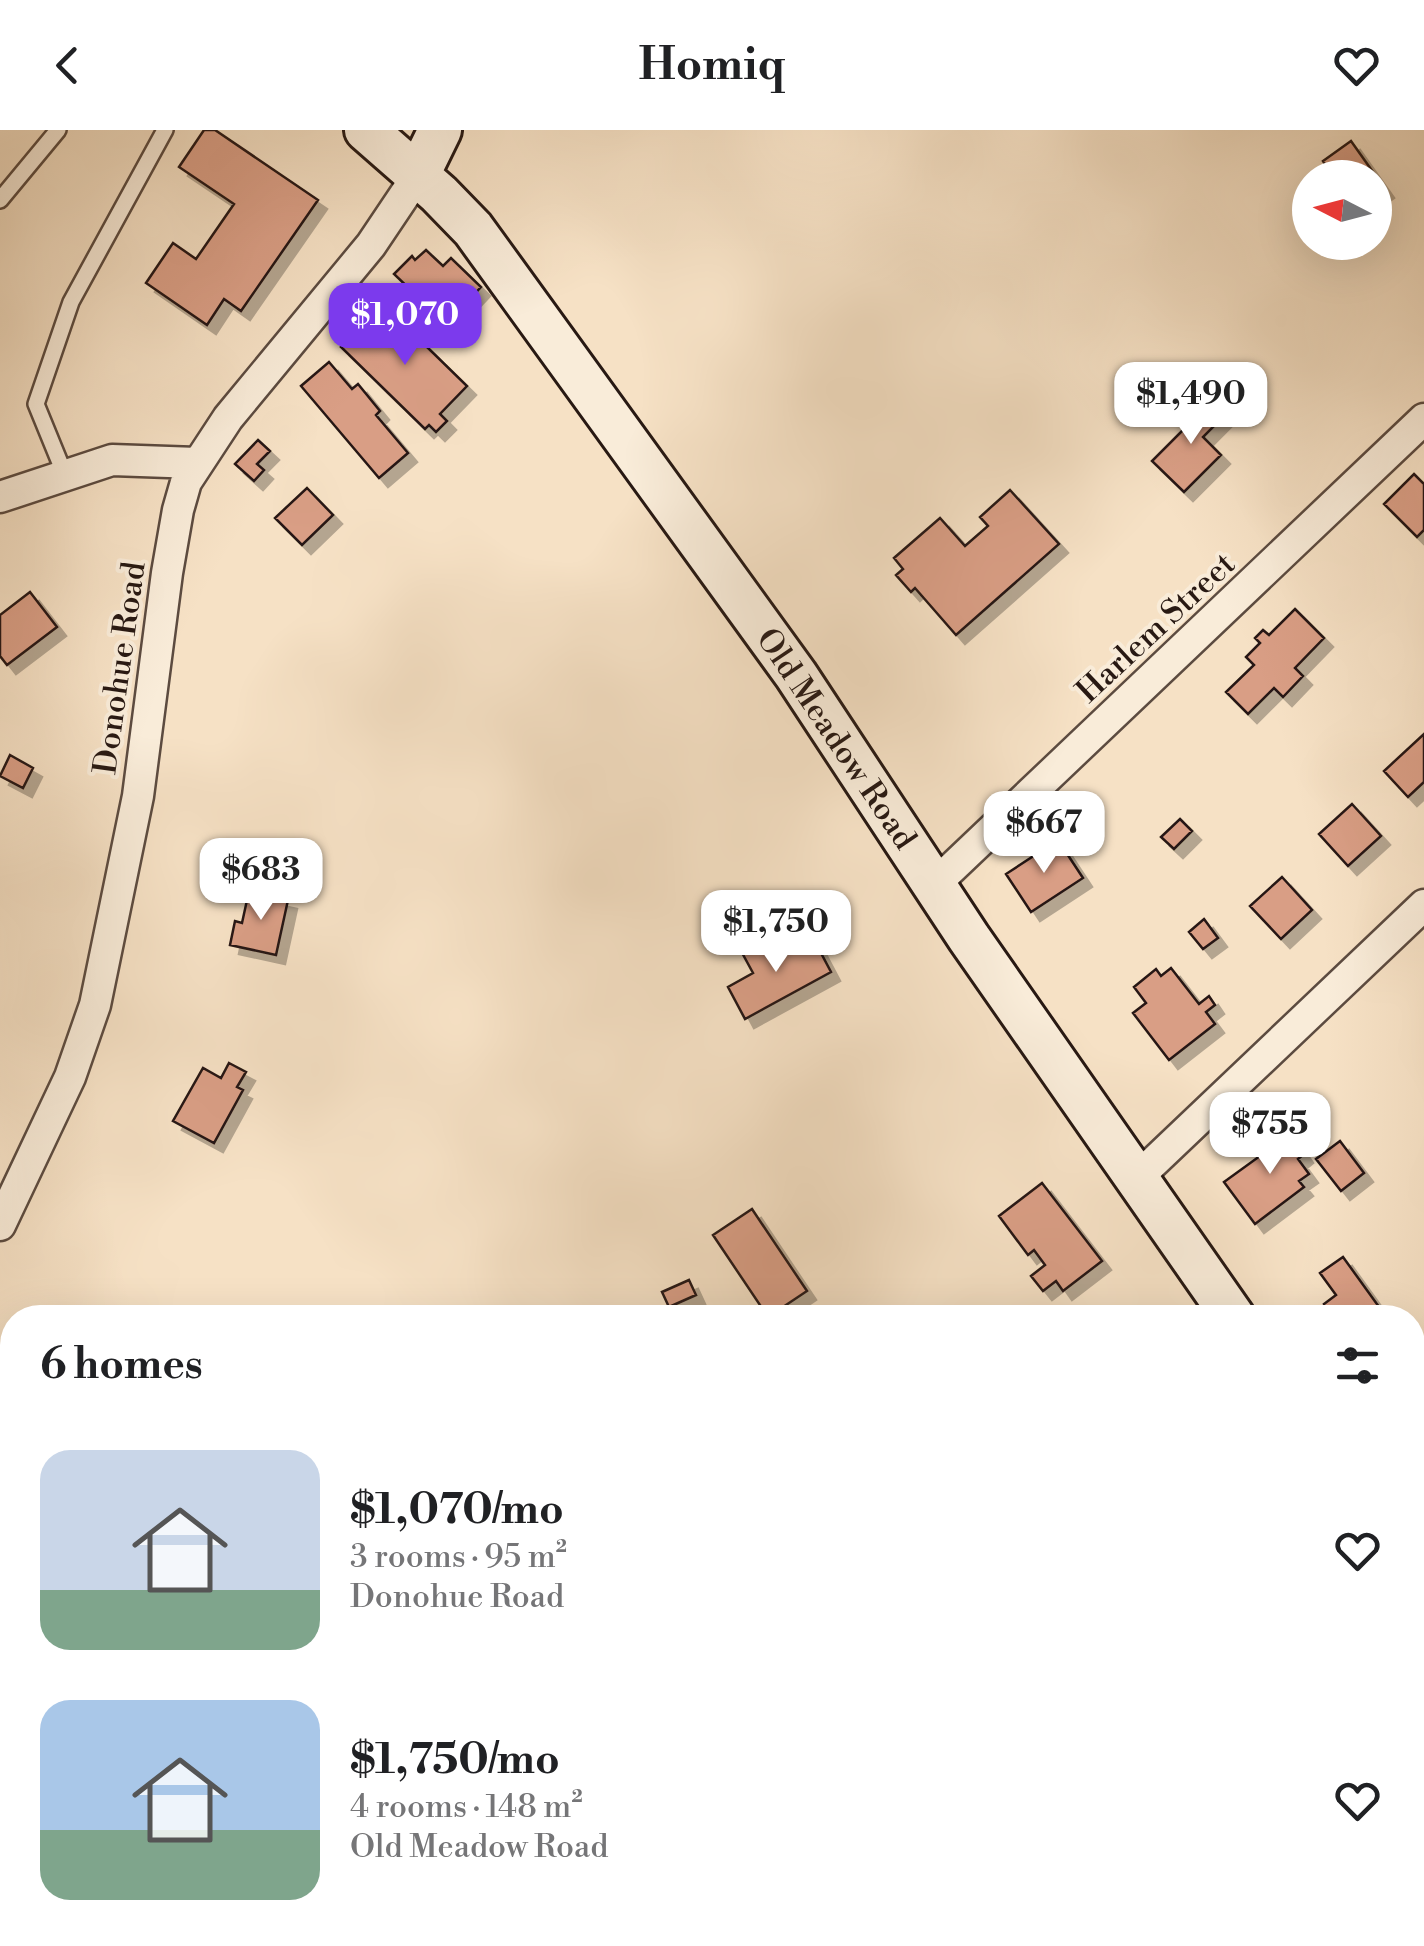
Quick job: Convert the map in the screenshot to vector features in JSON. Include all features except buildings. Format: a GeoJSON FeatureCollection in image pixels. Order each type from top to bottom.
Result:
{"type":"FeatureCollection","features":[{"type":"Feature","properties":{"kind":"street","name":"Old Meadow Road"},"geometry":{"type":"LineString","coordinates":[[366,130],[473,229],[796,675],[934,886],[1225,1305]]}},
{"type":"Feature","properties":{"kind":"street"},"geometry":{"type":"LineString","coordinates":[[418,175],[440,130]]}},
{"type":"Feature","properties":{"kind":"street","name":"Donohue Road"},"geometry":{"type":"LineString","coordinates":[[0,1225],[57,1108],[95,1005],[138,796],[178,510],[197,463],[265,369],[370,245],[418,175]]}},
{"type":"Feature","properties":{"kind":"street","name":"Harlem Street"},"geometry":{"type":"LineString","coordinates":[[934,886],[1424,419]]}},
{"type":"Feature","properties":{"kind":"street"},"geometry":{"type":"LineString","coordinates":[[0,497],[112,460],[197,463]]}},
{"type":"Feature","properties":{"kind":"street"},"geometry":{"type":"LineString","coordinates":[[1137,1178],[1424,905]]}},
{"type":"Feature","properties":{"kind":"lane"},"geometry":{"type":"LineString","coordinates":[[0,200],[58,130]]}},
{"type":"Feature","properties":{"kind":"lane"},"geometry":{"type":"LineString","coordinates":[[66,475],[36,404],[71,302],[165,130]]}}]}
